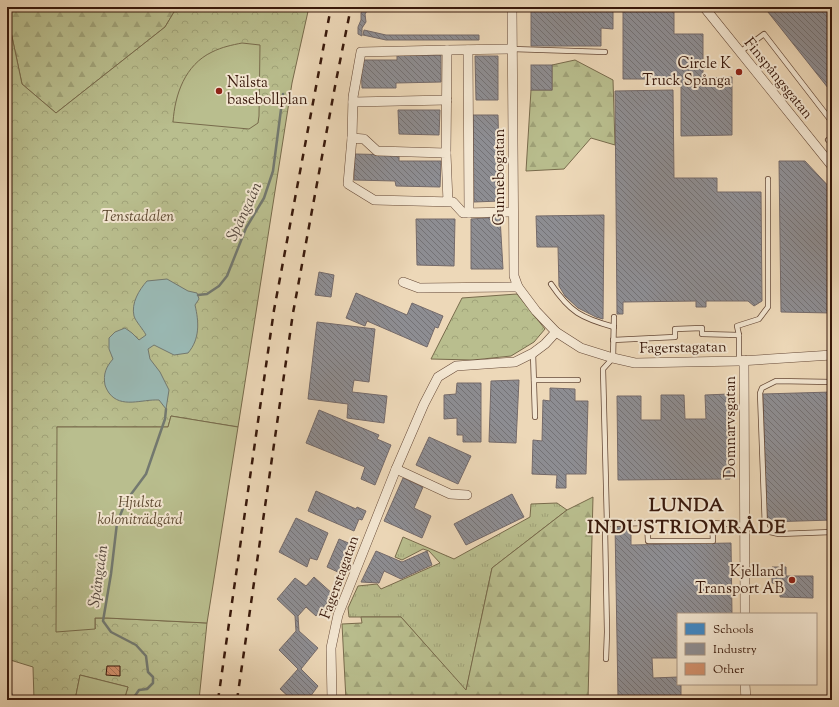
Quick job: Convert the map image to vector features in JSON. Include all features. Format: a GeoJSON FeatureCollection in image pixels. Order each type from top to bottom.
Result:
{"type":"FeatureCollection","features":[{"type":"Feature","properties":{"kind":"street","name":"Gunnebogatan"},"geometry":{"type":"LineString","coordinates":[[512,7],[514,276],[518,287],[536,311],[556,332]]}},
{"type":"Feature","properties":{"kind":"street","name":"Finspångsgatan"},"geometry":{"type":"LineString","coordinates":[[704,7],[832,166]]}},
{"type":"Feature","properties":{"kind":"street"},"geometry":{"type":"LineString","coordinates":[[512,49],[361,52],[353,102],[348,184],[374,200],[453,202],[463,213],[513,212]]}},
{"type":"Feature","properties":{"kind":"street"},"geometry":{"type":"LineString","coordinates":[[447,50],[446,153],[448,202]]}},
{"type":"Feature","properties":{"kind":"street"},"geometry":{"type":"LineString","coordinates":[[468,50],[469,213]]}},
{"type":"Feature","properties":{"kind":"street"},"geometry":{"type":"LineString","coordinates":[[353,102],[447,100]]}},
{"type":"Feature","properties":{"kind":"street"},"geometry":{"type":"LineString","coordinates":[[352,138],[364,139],[377,151],[446,153]]}},
{"type":"Feature","properties":{"kind":"street"},"geometry":{"type":"LineString","coordinates":[[403,282],[419,288],[518,287]]}},
{"type":"Feature","properties":{"kind":"street","name":"Fagerstagatan"},"geometry":{"type":"LineString","coordinates":[[332,700],[332,648],[338,615],[396,469],[424,404],[438,377],[456,366],[515,362],[533,353],[545,344],[556,332],[581,348],[635,363],[741,360],[832,355]]}},
{"type":"Feature","properties":{"kind":"street","name":"Domnarvsgatan"},"geometry":{"type":"LineString","coordinates":[[741,360],[745,525],[745,613]]}},
{"type":"Feature","properties":{"kind":"street"},"geometry":{"type":"LineString","coordinates":[[396,469],[450,494],[467,495]]}},
{"type":"Feature","properties":{"kind":"street"},"geometry":{"type":"LineString","coordinates":[[746,685],[746,700]]}},
{"type":"Feature","properties":{"kind":"lane"},"geometry":{"type":"LineString","coordinates":[[740,52],[764,34],[832,122]]}},
{"type":"Feature","properties":{"kind":"lane"},"geometry":{"type":"LineString","coordinates":[[512,49],[605,52]]}},
{"type":"Feature","properties":{"kind":"lane"},"geometry":{"type":"LineString","coordinates":[[741,360],[737,326],[759,319],[768,307],[768,179]]}},
{"type":"Feature","properties":{"kind":"lane"},"geometry":{"type":"LineString","coordinates":[[551,284],[562,301],[576,312],[591,321],[614,327]]}},
{"type":"Feature","properties":{"kind":"lane"},"geometry":{"type":"LineString","coordinates":[[606,659],[607,632],[605,528],[607,524],[603,370],[613,358],[614,317]]}},
{"type":"Feature","properties":{"kind":"lane"},"geometry":{"type":"LineString","coordinates":[[613,340],[675,337],[675,329],[702,328],[702,334],[739,335]]}},
{"type":"Feature","properties":{"kind":"lane"},"geometry":{"type":"LineString","coordinates":[[533,353],[535,417]]}},
{"type":"Feature","properties":{"kind":"lane"},"geometry":{"type":"LineString","coordinates":[[534,380],[578,380]]}},
{"type":"Feature","properties":{"kind":"lane"},"geometry":{"type":"LineString","coordinates":[[832,382],[776,381],[762,388],[760,393],[765,528],[770,532],[778,534],[832,532]]}},
{"type":"Feature","properties":{"kind":"lane"},"geometry":{"type":"LineString","coordinates":[[607,524],[648,523],[648,541],[712,540],[712,523],[745,525]]}},
{"type":"Feature","properties":{"kind":"green space"},"geometry":{"type":"Polygon","coordinates":[[[7,7],[177,7],[165,27],[56,113],[22,84],[7,7]]]}},
{"type":"Feature","properties":{"kind":"green space","name":"Tenstadalen"},"geometry":{"type":"Polygon","coordinates":[[[177,7],[309,7],[292,83],[238,427],[171,416],[168,427],[57,427],[95,629],[95,618],[207,623],[199,700],[124,700],[128,687],[80,675],[75,700],[34,700],[33,667],[7,659],[7,13],[22,84],[56,113],[165,27],[177,7]]]}},
{"type":"Feature","properties":{"kind":"green space","name":"Nälsta basebollplan"},"geometry":{"type":"Polygon","coordinates":[[[242,43],[260,45],[258,123],[249,129],[173,122],[179,91],[188,72],[195,64],[212,52],[227,46],[242,43]]]}},
{"type":"Feature","properties":{"kind":"green space"},"geometry":{"type":"Polygon","coordinates":[[[575,60],[613,80],[615,145],[591,138],[564,169],[526,171],[531,90],[552,90],[552,65],[575,60]]]}},
{"type":"Feature","properties":{"kind":"green space"},"geometry":{"type":"Polygon","coordinates":[[[517,294],[545,329],[534,342],[511,356],[473,360],[431,359],[462,298],[517,294]]]}},
{"type":"Feature","properties":{"kind":"green space","name":"Hjulsta koloniträdgård"},"geometry":{"type":"Polygon","coordinates":[[[171,416],[238,427],[207,623],[95,618],[95,629],[56,632],[57,427],[168,427],[171,416]]]}},
{"type":"Feature","properties":{"kind":"green space"},"geometry":{"type":"Polygon","coordinates":[[[593,497],[588,700],[346,700],[342,624],[362,623],[361,617],[401,617],[466,690],[492,568],[567,510],[593,497]]]}},
{"type":"Feature","properties":{"kind":"green space"},"geometry":{"type":"Polygon","coordinates":[[[557,503],[567,510],[492,568],[466,691],[401,617],[349,617],[348,608],[358,586],[377,584],[381,589],[440,563],[429,551],[423,549],[402,560],[395,557],[403,537],[454,559],[530,517],[531,504],[557,503]]]}},
{"type":"Feature","properties":{"kind":"green space"},"geometry":{"type":"Polygon","coordinates":[[[80,675],[128,687],[124,700],[75,700],[80,675]]]}},
{"type":"Feature","properties":{"kind":"water"},"geometry":{"type":"Polygon","coordinates":[[[167,279],[188,291],[197,293],[199,299],[195,305],[198,330],[195,342],[188,353],[174,355],[154,345],[148,349],[150,359],[160,372],[169,390],[166,409],[159,400],[132,402],[119,401],[109,393],[105,385],[104,377],[113,359],[109,349],[109,338],[115,332],[125,328],[139,340],[146,335],[134,316],[133,311],[136,297],[147,281],[167,279]]]}},
{"type":"Feature","properties":{"kind":"building: Schools"},"geometry":{"type":"Polygon","coordinates":[[[7,694],[12,694],[12,700],[7,700],[7,694]]]}},
{"type":"Feature","properties":{"kind":"building: Industry"},"geometry":{"type":"Polygon","coordinates":[[[364,7],[369,8],[365,14],[366,22],[362,28],[362,36],[358,34],[358,27],[364,7]]]}},
{"type":"Feature","properties":{"kind":"building: Industry"},"geometry":{"type":"Polygon","coordinates":[[[531,7],[613,7],[613,29],[601,28],[601,46],[531,46],[531,7]]]}},
{"type":"Feature","properties":{"kind":"building: Industry"},"geometry":{"type":"Polygon","coordinates":[[[623,7],[674,7],[674,34],[703,34],[703,78],[732,77],[732,135],[681,136],[681,79],[623,79],[623,7]]]}},
{"type":"Feature","properties":{"kind":"building: Industry"},"geometry":{"type":"Polygon","coordinates":[[[764,7],[832,7],[832,93],[764,7]]]}},
{"type":"Feature","properties":{"kind":"building: Industry"},"geometry":{"type":"Polygon","coordinates":[[[364,30],[386,35],[479,35],[479,40],[386,40],[363,35],[364,30]]]}},
{"type":"Feature","properties":{"kind":"building: Industry"},"geometry":{"type":"Polygon","coordinates":[[[397,55],[441,55],[441,82],[396,83],[396,88],[362,88],[361,60],[397,60],[397,55]]]}},
{"type":"Feature","properties":{"kind":"building: Industry"},"geometry":{"type":"Polygon","coordinates":[[[475,56],[498,56],[498,100],[476,100],[475,56]]]}},
{"type":"Feature","properties":{"kind":"building: Industry"},"geometry":{"type":"Polygon","coordinates":[[[531,65],[552,65],[552,90],[531,90],[531,65]]]}},
{"type":"Feature","properties":{"kind":"building: Industry"},"geometry":{"type":"Polygon","coordinates":[[[673,90],[674,178],[717,178],[717,192],[761,192],[762,301],[754,306],[748,301],[706,301],[706,307],[696,307],[696,301],[623,302],[623,314],[617,314],[615,91],[673,90]]]}},
{"type":"Feature","properties":{"kind":"building: Industry"},"geometry":{"type":"Polygon","coordinates":[[[398,110],[440,110],[439,135],[399,134],[398,110]]]}},
{"type":"Feature","properties":{"kind":"building: Industry"},"geometry":{"type":"Polygon","coordinates":[[[473,115],[498,115],[500,201],[474,202],[473,115]]]}},
{"type":"Feature","properties":{"kind":"building: Industry"},"geometry":{"type":"Polygon","coordinates":[[[355,154],[399,155],[399,161],[441,161],[440,187],[396,186],[395,181],[354,180],[355,154]]]}},
{"type":"Feature","properties":{"kind":"building: Industry"},"geometry":{"type":"Polygon","coordinates":[[[779,161],[805,161],[832,190],[832,313],[781,312],[779,161]]]}},
{"type":"Feature","properties":{"kind":"building: Industry"},"geometry":{"type":"Polygon","coordinates":[[[604,215],[603,319],[578,308],[565,296],[559,286],[558,247],[537,247],[536,216],[604,215]]]}},
{"type":"Feature","properties":{"kind":"building: Industry"},"geometry":{"type":"Polygon","coordinates":[[[500,217],[503,269],[471,269],[471,219],[500,217]]]}},
{"type":"Feature","properties":{"kind":"building: Industry"},"geometry":{"type":"Polygon","coordinates":[[[416,219],[455,219],[454,266],[417,265],[416,219]]]}},
{"type":"Feature","properties":{"kind":"building: Industry"},"geometry":{"type":"Polygon","coordinates":[[[319,272],[334,275],[331,297],[315,295],[319,272]]]}},
{"type":"Feature","properties":{"kind":"building: Industry"},"geometry":{"type":"Polygon","coordinates":[[[356,293],[407,315],[412,303],[443,316],[438,328],[435,327],[427,347],[367,321],[365,326],[346,318],[356,293]]]}},
{"type":"Feature","properties":{"kind":"building: Industry"},"geometry":{"type":"Polygon","coordinates":[[[317,322],[375,329],[369,382],[354,380],[352,392],[387,396],[384,423],[347,418],[348,404],[308,399],[317,322]]]}},
{"type":"Feature","properties":{"kind":"building: Industry"},"geometry":{"type":"Polygon","coordinates":[[[519,380],[516,443],[489,442],[491,381],[519,380]]]}},
{"type":"Feature","properties":{"kind":"building: Industry"},"geometry":{"type":"Polygon","coordinates":[[[457,383],[481,383],[481,442],[463,442],[463,435],[457,435],[457,418],[444,419],[444,395],[456,394],[457,383]]]}},
{"type":"Feature","properties":{"kind":"building: Industry"},"geometry":{"type":"Polygon","coordinates":[[[550,388],[575,389],[575,401],[588,401],[586,474],[566,474],[566,488],[556,488],[557,475],[532,474],[533,440],[542,441],[543,400],[550,401],[550,388]]]}},
{"type":"Feature","properties":{"kind":"building: Industry"},"geometry":{"type":"Polygon","coordinates":[[[832,392],[832,520],[767,522],[763,394],[832,392]]]}},
{"type":"Feature","properties":{"kind":"building: Industry"},"geometry":{"type":"Polygon","coordinates":[[[729,394],[730,479],[618,480],[617,396],[641,396],[641,420],[661,420],[661,395],[684,395],[685,419],[706,419],[705,395],[729,394]]]}},
{"type":"Feature","properties":{"kind":"building: Industry"},"geometry":{"type":"Polygon","coordinates":[[[319,410],[379,435],[377,439],[391,445],[375,485],[361,479],[365,467],[306,443],[319,410]]]}},
{"type":"Feature","properties":{"kind":"building: Industry"},"geometry":{"type":"Polygon","coordinates":[[[429,437],[471,456],[458,484],[416,465],[429,437]]]}},
{"type":"Feature","properties":{"kind":"building: Industry"},"geometry":{"type":"Polygon","coordinates":[[[403,478],[423,487],[414,508],[431,516],[422,538],[384,521],[403,478]]]}},
{"type":"Feature","properties":{"kind":"building: Industry"},"geometry":{"type":"Polygon","coordinates":[[[316,491],[356,509],[357,507],[366,511],[362,520],[359,519],[354,531],[308,511],[316,491]]]}},
{"type":"Feature","properties":{"kind":"building: Industry"},"geometry":{"type":"Polygon","coordinates":[[[512,494],[524,517],[466,545],[454,524],[512,494]]]}},
{"type":"Feature","properties":{"kind":"building: Industry"},"geometry":{"type":"Polygon","coordinates":[[[296,518],[328,533],[317,560],[310,558],[307,567],[279,552],[296,518]]]}},
{"type":"Feature","properties":{"kind":"building: Industry"},"geometry":{"type":"Polygon","coordinates":[[[615,525],[631,525],[631,545],[731,543],[732,613],[677,613],[677,658],[652,658],[653,678],[677,677],[677,685],[681,685],[681,696],[618,697],[615,525]]]}},
{"type":"Feature","properties":{"kind":"building: Industry"},"geometry":{"type":"Polygon","coordinates":[[[339,539],[353,545],[340,573],[327,567],[339,539]]]}},
{"type":"Feature","properties":{"kind":"building: Industry"},"geometry":{"type":"Polygon","coordinates":[[[376,551],[402,562],[427,551],[432,565],[401,579],[384,571],[379,583],[361,582],[376,551]]]}},
{"type":"Feature","properties":{"kind":"building: Industry","name":"Kjelland Transport AB"},"geometry":{"type":"Polygon","coordinates":[[[772,567],[786,567],[786,576],[813,576],[813,598],[780,597],[780,583],[772,583],[772,567]]]}},
{"type":"Feature","properties":{"kind":"building: Industry"},"geometry":{"type":"Polygon","coordinates":[[[314,577],[334,595],[316,616],[306,607],[298,616],[299,631],[318,648],[301,669],[318,686],[310,697],[314,700],[288,700],[290,698],[280,689],[298,669],[279,650],[296,631],[295,616],[277,599],[295,578],[306,586],[314,577]]]}},
{"type":"Feature","properties":{"kind":"building: Other"},"geometry":{"type":"Polygon","coordinates":[[[107,666],[120,666],[120,676],[106,675],[107,666]]]}},
{"type":"Feature","properties":{"kind":"waterway","name":"Spångaån"},"geometry":{"type":"LineString","coordinates":[[198,295],[207,294],[219,286],[227,276],[246,228],[264,198],[273,171],[283,94]]}},
{"type":"Feature","properties":{"kind":"waterway","name":"Spångaån"},"geometry":{"type":"LineString","coordinates":[[132,700],[139,690],[147,689],[153,683],[153,677],[148,672],[146,656],[136,645],[111,632],[103,621],[111,574],[117,523],[126,501],[146,474],[165,419],[166,409]]}},
{"type":"Feature","properties":{"kind":"railway"},"geometry":{"type":"LineString","coordinates":[[218,700],[274,310],[331,7]]}},
{"type":"Feature","properties":{"kind":"railway"},"geometry":{"type":"LineString","coordinates":[[237,700],[293,313],[351,7]]}},
{"type":"Feature","properties":{"kind":"place","name":"Circle K Truck Spånga"},"geometry":{"type":"Point","coordinates":[739,72]}},
{"type":"Feature","properties":{"kind":"place","name":"Nälsta basebollplan"},"geometry":{"type":"Point","coordinates":[219,91]}},
{"type":"Feature","properties":{"kind":"place","name":"Kjelland Transport AB"},"geometry":{"type":"Point","coordinates":[792,580]}},
{"type":"Feature","properties":{"kind":"district","name":"LUNDA INDUSTRIOMRÅDE"},"geometry":{"type":"Point","coordinates":[687,515]}}]}
